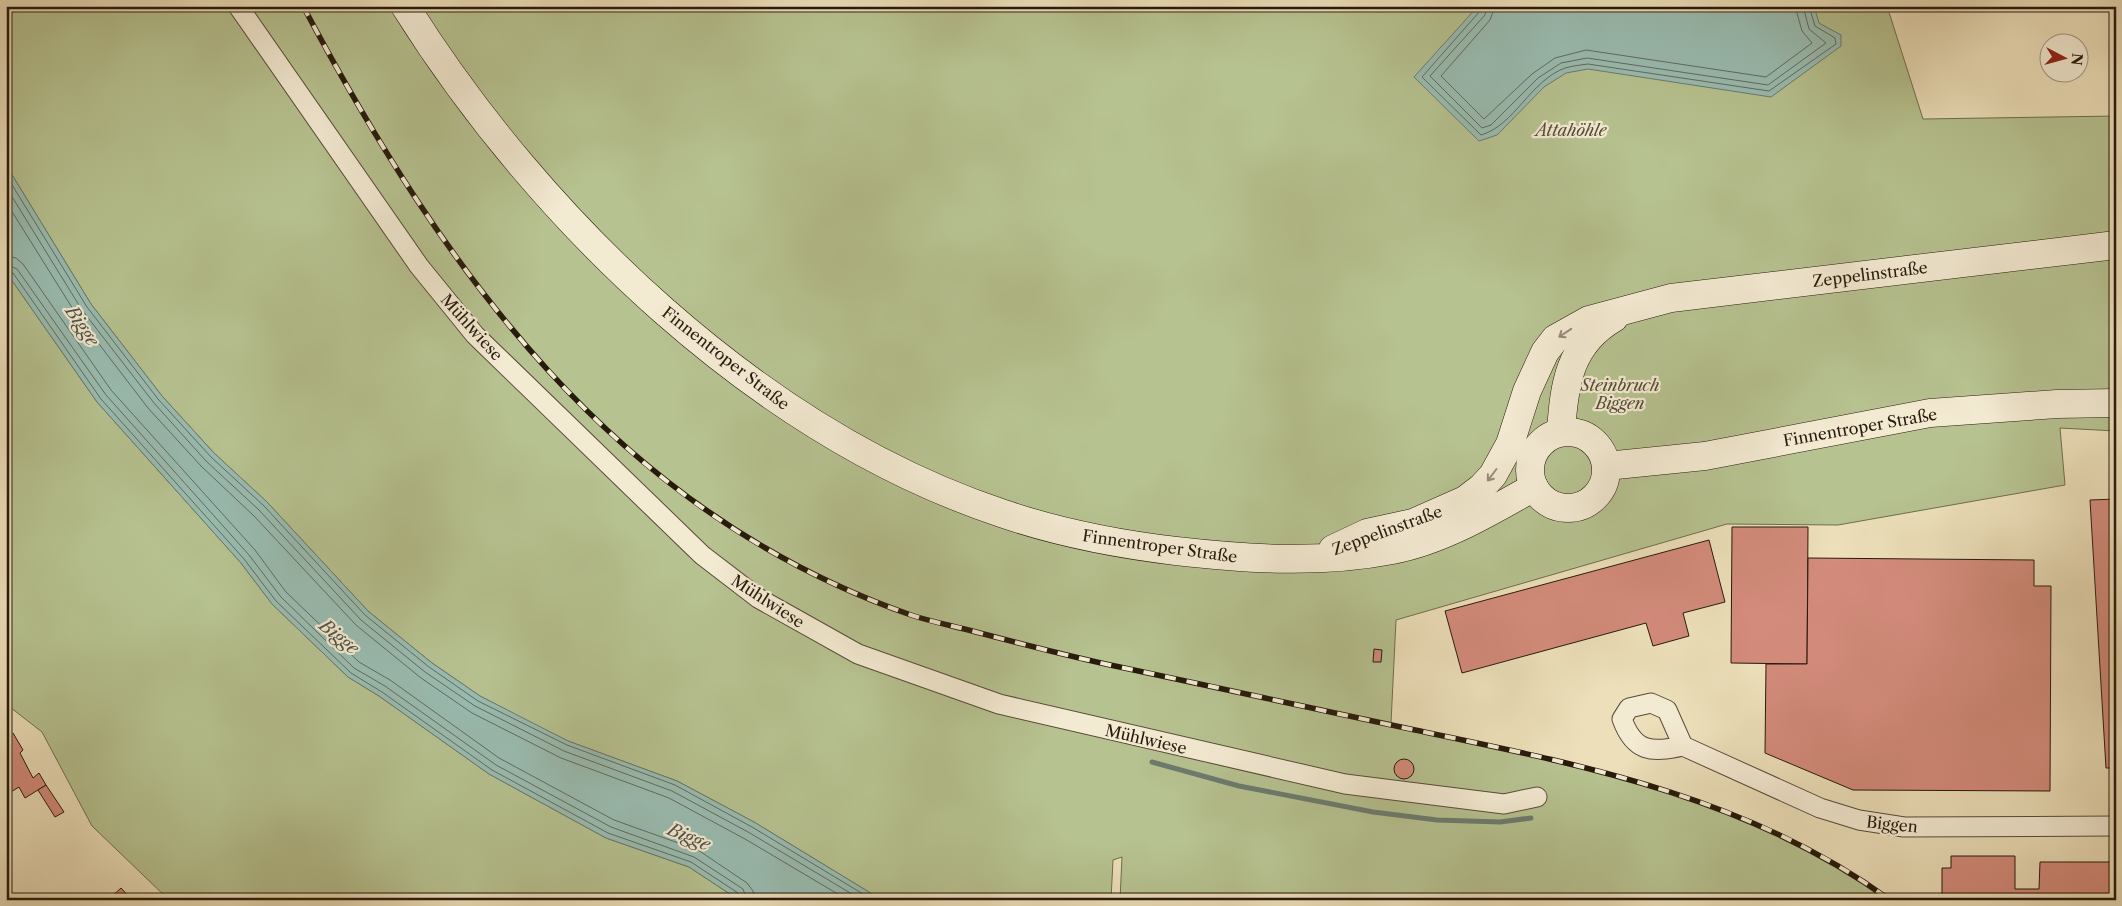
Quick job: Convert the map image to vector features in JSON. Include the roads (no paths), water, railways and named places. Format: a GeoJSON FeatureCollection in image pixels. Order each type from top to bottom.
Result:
{"type":"FeatureCollection","features":[{"type":"Feature","properties":{"kind":"main road","name":"Finnentroper Straße"},"geometry":{"type":"LineString","coordinates":[[405,6],[459,84],[503,142],[622,272],[657,305],[761,390],[823,430],[884,464],[950,494],[1004,514],[1066,532],[1124,544],[1252,558],[1314,558],[1394,550],[1439,535],[1498,507],[1534,487]]}},
{"type":"Feature","properties":{"kind":"main road","name":"Zeppelinstraße"},"geometry":{"type":"LineString","coordinates":[[1314,558],[1368,534],[1414,523],[1465,500],[1482,487],[1502,461],[1535,371],[1545,352],[1555,339],[1589,320],[1671,298],[2116,245]]}},
{"type":"Feature","properties":{"kind":"main road","name":"Zeppelinstraße"},"geometry":{"type":"LineString","coordinates":[[1561,432],[1564,387],[1573,362],[1587,339],[1603,324],[1626,311]]}},
{"type":"Feature","properties":{"kind":"main road","name":"Finnentroper Straße"},"geometry":{"type":"LineString","coordinates":[[1606,466],[1705,456],[1930,413],[2057,404],[2116,404]]}},
{"type":"Feature","properties":{"kind":"main road"},"geometry":{"type":"LineString","coordinates":[[1561,432],[1572,432],[1584,435],[1598,445],[1606,466],[1604,484],[1599,494],[1584,505],[1564,508],[1550,504],[1541,498],[1534,487],[1530,466],[1533,453],[1541,443],[1561,432]]}},
{"type":"Feature","properties":{"kind":"street","name":"Mühlwiese"},"geometry":{"type":"LineString","coordinates":[[238,6],[419,266],[475,335],[702,555],[758,598],[858,654],[999,704],[1345,784],[1504,804],[1536,796]]}},
{"type":"Feature","properties":{"kind":"street","name":"Biggen"},"geometry":{"type":"LineString","coordinates":[[1683,746],[1812,804],[1859,820],[1904,827],[2116,826]]}},
{"type":"Feature","properties":{"kind":"water"},"geometry":{"type":"Polygon","coordinates":[[[1478,6],[1814,6],[1819,23],[1841,35],[1841,46],[1771,97],[1588,69],[1566,73],[1544,87],[1497,135],[1479,141],[1414,77],[1478,6]]]}},
{"type":"Feature","properties":{"kind":"water","name":"Bigge"},"geometry":{"type":"Polygon","coordinates":[[[6,165],[91,304],[162,396],[214,453],[267,502],[368,611],[432,663],[480,696],[568,741],[677,781],[754,822],[882,900],[739,900],[689,867],[606,838],[489,774],[379,696],[348,677],[272,604],[241,563],[97,402],[6,272],[6,165]]]}},
{"type":"Feature","properties":{"kind":"waterway"},"geometry":{"type":"LineString","coordinates":[[1152,762],[1239,786],[1373,812],[1437,820],[1500,822],[1531,818]]}},
{"type":"Feature","properties":{"kind":"railway"},"geometry":{"type":"LineString","coordinates":[[303,6],[357,104],[416,198],[479,288],[549,371],[626,447],[711,514],[806,570],[911,615],[935,622],[1097,662],[1540,757],[1602,772],[1662,790],[1722,810],[1780,835],[1836,865],[1890,900]]}},
{"type":"Feature","properties":{"kind":"park label","name":"Attahöhle"},"geometry":{"type":"Point","coordinates":[1571,130]}},
{"type":"Feature","properties":{"kind":"park label","name":"Steinbruch Biggen"},"geometry":{"type":"Point","coordinates":[1620,394]}}]}
